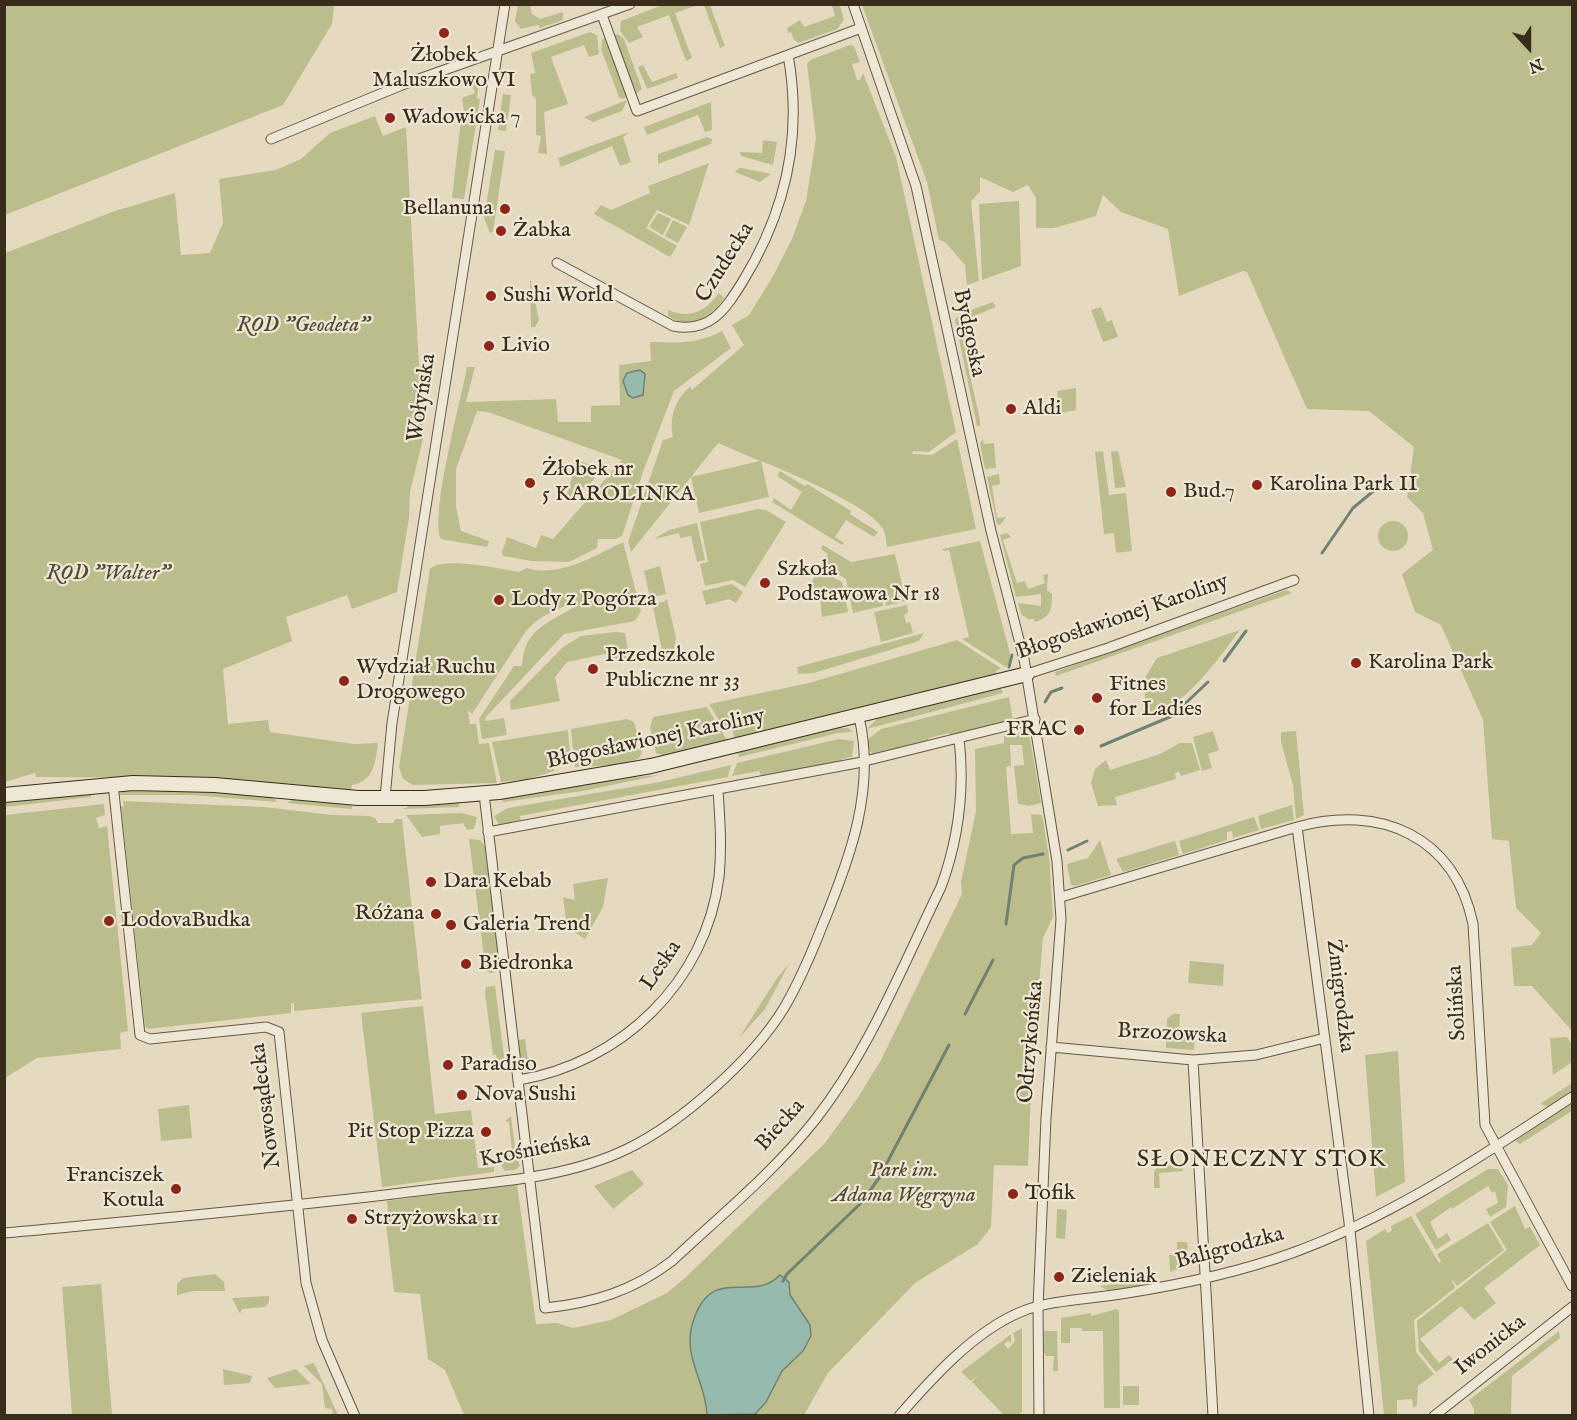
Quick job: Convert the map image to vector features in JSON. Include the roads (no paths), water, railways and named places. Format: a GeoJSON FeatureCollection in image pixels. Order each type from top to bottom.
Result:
{"type":"FeatureCollection","features":[{"type":"Feature","properties":{"kind":"street","name":"Wołyńska"},"geometry":{"type":"LineString","coordinates":[[386,798],[392,723],[505,4]]}},
{"type":"Feature","properties":{"kind":"street"},"geometry":{"type":"LineString","coordinates":[[271,139],[374,96],[630,4]]}},
{"type":"Feature","properties":{"kind":"street","name":"Bydgoska"},"geometry":{"type":"LineString","coordinates":[[853,4],[916,186],[991,531],[1027,674]]}},
{"type":"Feature","properties":{"kind":"street"},"geometry":{"type":"LineString","coordinates":[[602,15],[637,111],[861,28]]}},
{"type":"Feature","properties":{"kind":"street","name":"Czudecka"},"geometry":{"type":"LineString","coordinates":[[557,263],[673,326],[694,328],[717,317],[727,306],[763,246],[785,189],[792,154],[795,112],[788,55]]}},
{"type":"Feature","properties":{"kind":"street","name":"Błogosławionej Karoliny"},"geometry":{"type":"LineString","coordinates":[[4,795],[113,784],[215,785],[322,796],[386,798],[484,794],[611,774],[859,717],[1027,674],[1108,648],[1294,580]]}},
{"type":"Feature","properties":{"kind":"street","name":"Odrzykońska"},"geometry":{"type":"LineString","coordinates":[[1027,674],[1061,897],[1061,934],[1046,1118],[1038,1307],[1039,1416]]}},
{"type":"Feature","properties":{"kind":"street","name":"Krośnieńska"},"geometry":{"type":"LineString","coordinates":[[4,1233],[298,1204],[530,1176],[595,1161],[656,1133],[700,1100],[771,1027],[798,983],[848,862],[858,826],[863,762],[859,717]]}},
{"type":"Feature","properties":{"kind":"street"},"geometry":{"type":"LineString","coordinates":[[488,832],[863,762],[1035,719]]}},
{"type":"Feature","properties":{"kind":"street","name":"Biecka"},"geometry":{"type":"LineString","coordinates":[[530,1176],[545,1308],[608,1298],[658,1272],[790,1148],[843,1082],[941,887],[951,860],[960,816],[963,772],[959,738]]}},
{"type":"Feature","properties":{"kind":"street","name":"Nowosądecka"},"geometry":{"type":"LineString","coordinates":[[113,784],[140,1035],[150,1039],[266,1027],[279,1032],[306,1283],[322,1340],[355,1416]]}},
{"type":"Feature","properties":{"kind":"street","name":"Leska"},"geometry":{"type":"LineString","coordinates":[[519,1080],[575,1064],[613,1044],[654,1012],[680,979],[706,930],[717,888],[721,852],[718,790]]}},
{"type":"Feature","properties":{"kind":"street"},"geometry":{"type":"LineString","coordinates":[[484,794],[530,1176]]}},
{"type":"Feature","properties":{"kind":"street","name":"Solińska"},"geometry":{"type":"LineString","coordinates":[[1298,827],[1346,818],[1389,825],[1420,840],[1446,864],[1457,879],[1469,903],[1473,924],[1485,1125],[1572,1286]]}},
{"type":"Feature","properties":{"kind":"street"},"geometry":{"type":"LineString","coordinates":[[1061,897],[1298,827]]}},
{"type":"Feature","properties":{"kind":"street","name":"Żmigrodzka"},"geometry":{"type":"LineString","coordinates":[[1298,827],[1350,1230],[1369,1416]]}},
{"type":"Feature","properties":{"kind":"street","name":"Brzozowska"},"geometry":{"type":"LineString","coordinates":[[1051,1047],[1192,1060],[1256,1055],[1325,1038]]}},
{"type":"Feature","properties":{"kind":"street"},"geometry":{"type":"LineString","coordinates":[[1192,1060],[1213,1416]]}},
{"type":"Feature","properties":{"kind":"street","name":"Baligrodzka"},"geometry":{"type":"LineString","coordinates":[[899,1416],[947,1363],[1004,1321],[1023,1311],[1205,1279],[1281,1257],[1350,1230],[1412,1198],[1572,1096]]}},
{"type":"Feature","properties":{"kind":"street","name":"Iwonicka"},"geometry":{"type":"LineString","coordinates":[[1434,1416],[1572,1307]]}},
{"type":"Feature","properties":{"kind":"water"},"geometry":{"type":"Polygon","coordinates":[[[640,370],[645,374],[643,395],[633,398],[628,395],[623,381],[627,373],[640,370]]]}},
{"type":"Feature","properties":{"kind":"water"},"geometry":{"type":"Polygon","coordinates":[[[780,1275],[789,1282],[790,1295],[810,1325],[811,1336],[803,1351],[782,1371],[766,1402],[755,1414],[707,1415],[706,1402],[690,1343],[695,1316],[703,1301],[713,1292],[723,1288],[758,1286],[769,1283],[780,1275]]]}},
{"type":"Feature","properties":{"kind":"waterway"},"geometry":{"type":"LineString","coordinates":[[1322,553],[1353,508],[1376,489]]}},
{"type":"Feature","properties":{"kind":"waterway"},"geometry":{"type":"LineString","coordinates":[[1224,661],[1246,631]]}},
{"type":"Feature","properties":{"kind":"waterway"},"geometry":{"type":"LineString","coordinates":[[1009,667],[1012,655]]}},
{"type":"Feature","properties":{"kind":"waterway"},"geometry":{"type":"LineString","coordinates":[[1101,746],[1172,716],[1208,682]]}},
{"type":"Feature","properties":{"kind":"waterway"},"geometry":{"type":"LineString","coordinates":[[1045,702],[1051,692],[1062,688]]}},
{"type":"Feature","properties":{"kind":"waterway"},"geometry":{"type":"LineString","coordinates":[[1068,850],[1087,841]]}},
{"type":"Feature","properties":{"kind":"waterway"},"geometry":{"type":"LineString","coordinates":[[1006,924],[1014,865],[1023,858],[1043,854]]}},
{"type":"Feature","properties":{"kind":"waterway"},"geometry":{"type":"LineString","coordinates":[[965,1014],[993,960]]}},
{"type":"Feature","properties":{"kind":"waterway"},"geometry":{"type":"LineString","coordinates":[[783,1281],[787,1274],[861,1203],[879,1178],[949,1045]]}},
{"type":"Feature","properties":{"kind":"place","name":"Żłobek Maluszkowo VI"},"geometry":{"type":"Point","coordinates":[444,33]}},
{"type":"Feature","properties":{"kind":"place","name":"Wadowicka 7"},"geometry":{"type":"Point","coordinates":[390,118]}},
{"type":"Feature","properties":{"kind":"place","name":"Bellanuna"},"geometry":{"type":"Point","coordinates":[505,209]}},
{"type":"Feature","properties":{"kind":"place","name":"Żabka"},"geometry":{"type":"Point","coordinates":[501,231]}},
{"type":"Feature","properties":{"kind":"place","name":"Sushi World"},"geometry":{"type":"Point","coordinates":[491,296]}},
{"type":"Feature","properties":{"kind":"place","name":"Livio"},"geometry":{"type":"Point","coordinates":[489,346]}},
{"type":"Feature","properties":{"kind":"place","name":"Aldi"},"geometry":{"type":"Point","coordinates":[1011,409]}},
{"type":"Feature","properties":{"kind":"place","name":"Żłobek nr 5 KAROLINKA"},"geometry":{"type":"Point","coordinates":[530,483]}},
{"type":"Feature","properties":{"kind":"place","name":"Karolina Park II"},"geometry":{"type":"Point","coordinates":[1257,485]}},
{"type":"Feature","properties":{"kind":"place","name":"Bud.7"},"geometry":{"type":"Point","coordinates":[1171,492]}},
{"type":"Feature","properties":{"kind":"place","name":"Szkoła Podstawowa Nr 18"},"geometry":{"type":"Point","coordinates":[765,583]}},
{"type":"Feature","properties":{"kind":"place","name":"Lody z Pogórza"},"geometry":{"type":"Point","coordinates":[499,600]}},
{"type":"Feature","properties":{"kind":"place","name":"Karolina Park"},"geometry":{"type":"Point","coordinates":[1356,663]}},
{"type":"Feature","properties":{"kind":"place","name":"Przedszkole Publiczne nr 33"},"geometry":{"type":"Point","coordinates":[593,669]}},
{"type":"Feature","properties":{"kind":"place","name":"Wydział Ruchu Drogowego"},"geometry":{"type":"Point","coordinates":[344,681]}},
{"type":"Feature","properties":{"kind":"place","name":"Fitnes for Ladies"},"geometry":{"type":"Point","coordinates":[1097,698]}},
{"type":"Feature","properties":{"kind":"place","name":"FRAC"},"geometry":{"type":"Point","coordinates":[1079,730]}},
{"type":"Feature","properties":{"kind":"place","name":"Dara Kebab"},"geometry":{"type":"Point","coordinates":[431,882]}},
{"type":"Feature","properties":{"kind":"place","name":"Różana"},"geometry":{"type":"Point","coordinates":[436,914]}},
{"type":"Feature","properties":{"kind":"place","name":"LodovaBudka"},"geometry":{"type":"Point","coordinates":[109,921]}},
{"type":"Feature","properties":{"kind":"place","name":"Galeria Trend"},"geometry":{"type":"Point","coordinates":[451,925]}},
{"type":"Feature","properties":{"kind":"place","name":"Biedronka"},"geometry":{"type":"Point","coordinates":[466,964]}},
{"type":"Feature","properties":{"kind":"place","name":"Paradiso"},"geometry":{"type":"Point","coordinates":[448,1065]}},
{"type":"Feature","properties":{"kind":"place","name":"Nova Sushi"},"geometry":{"type":"Point","coordinates":[462,1095]}},
{"type":"Feature","properties":{"kind":"place","name":"Pit Stop Pizza"},"geometry":{"type":"Point","coordinates":[486,1132]}},
{"type":"Feature","properties":{"kind":"place","name":"Franciszek Kotula"},"geometry":{"type":"Point","coordinates":[176,1189]}},
{"type":"Feature","properties":{"kind":"place","name":"Tofik"},"geometry":{"type":"Point","coordinates":[1013,1194]}},
{"type":"Feature","properties":{"kind":"place","name":"Strzyżowska 11"},"geometry":{"type":"Point","coordinates":[352,1219]}},
{"type":"Feature","properties":{"kind":"place","name":"Zieleniak"},"geometry":{"type":"Point","coordinates":[1059,1277]}},
{"type":"Feature","properties":{"kind":"district","name":"SŁONECZNY STOK"},"geometry":{"type":"Point","coordinates":[1262,1161]}},
{"type":"Feature","properties":{"kind":"park label","name":"ROD \"Geodeta\""},"geometry":{"type":"Point","coordinates":[303,326]}},
{"type":"Feature","properties":{"kind":"park label","name":"ROD \"Walter\""},"geometry":{"type":"Point","coordinates":[108,574]}},
{"type":"Feature","properties":{"kind":"park label","name":"Park im. Adama Węgrzyna"},"geometry":{"type":"Point","coordinates":[904,1184]}}]}
